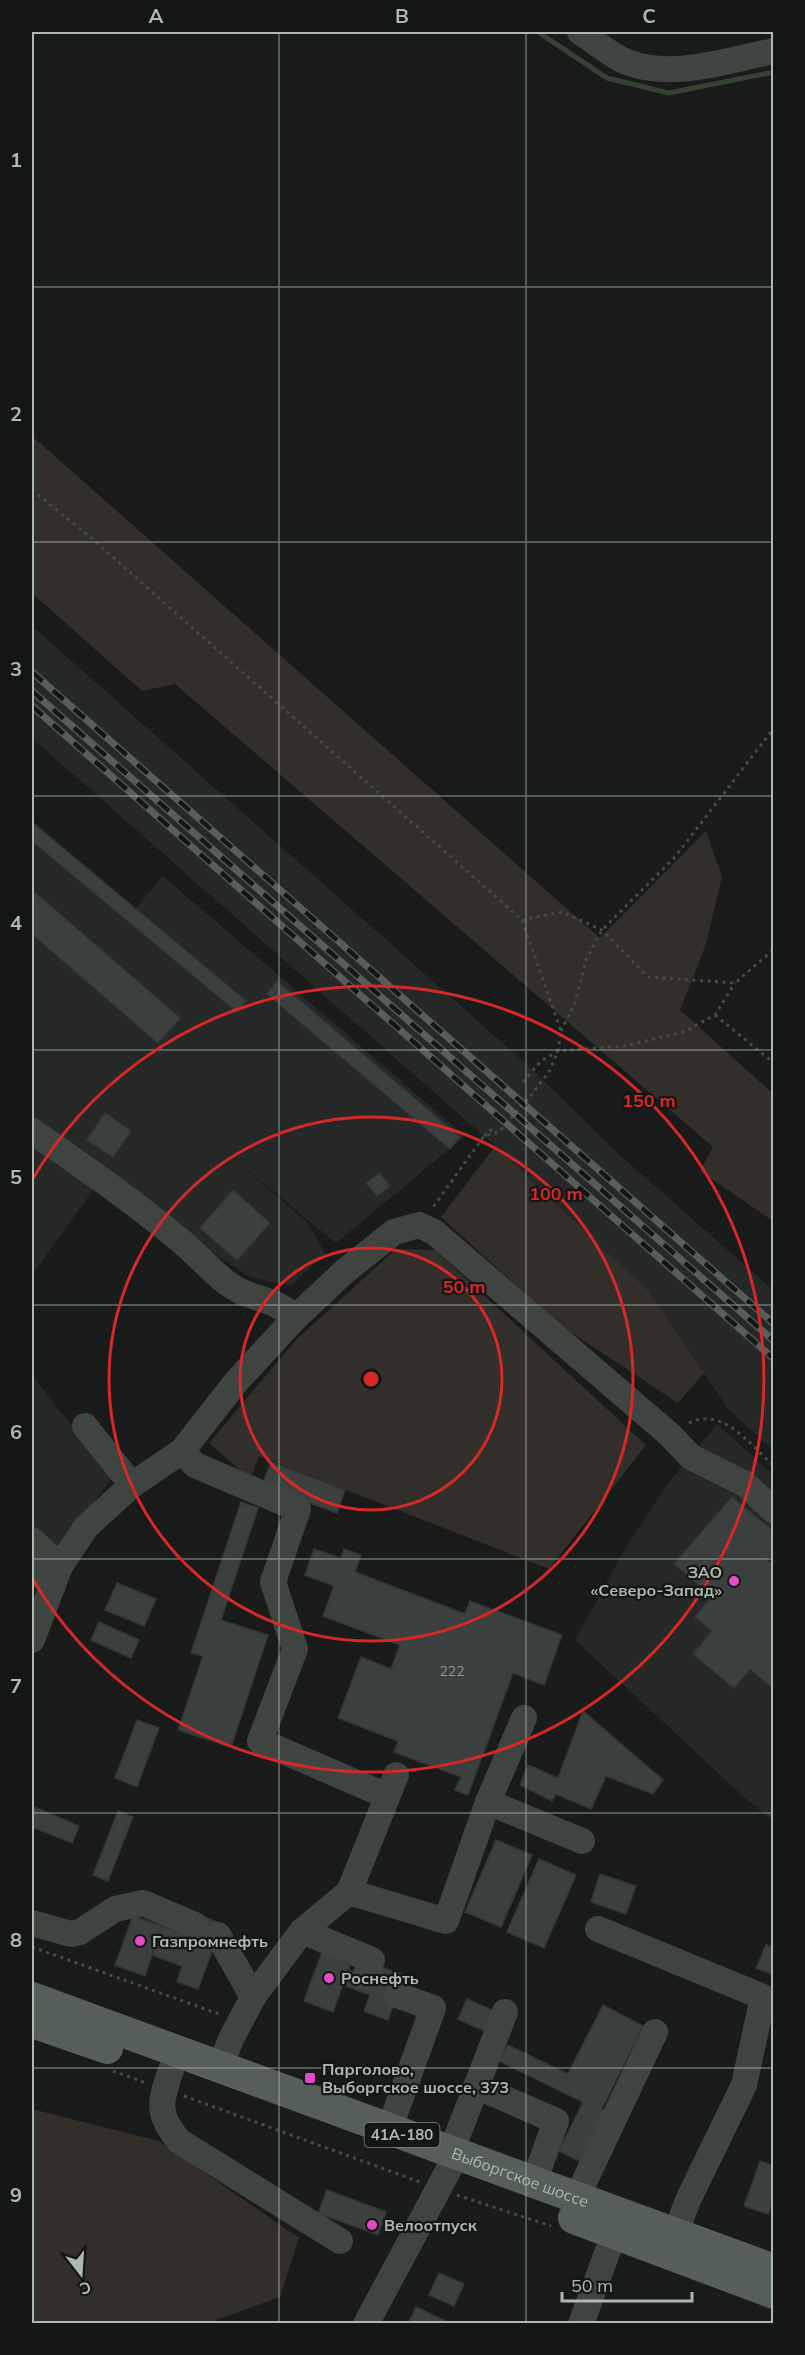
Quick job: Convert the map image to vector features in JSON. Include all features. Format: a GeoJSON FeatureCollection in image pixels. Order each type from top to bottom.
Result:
{"type":"FeatureCollection","features":[{"type":"Feature","properties":{"kind":"main road","name":"Выборгское шоссе"},"geometry":{"type":"LineString","coordinates":[[32,1998],[389,2130],[450,2161],[614,2234],[774,2293]]}},
{"type":"Feature","properties":{"kind":"main road","name":"Выборгское шоссе"},"geometry":{"type":"LineString","coordinates":[[32,2022],[168,2080],[450,2161],[534,2182],[676,2232],[774,2270]]}},
{"type":"Feature","properties":{"kind":"street"},"geometry":{"type":"LineString","coordinates":[[580,32],[627,62],[656,67],[687,69],[760,46]]}},
{"type":"Feature","properties":{"kind":"street"},"geometry":{"type":"LineString","coordinates":[[32,1131],[101,1179],[177,1238],[228,1283],[244,1293],[275,1302],[295,1318]]}},
{"type":"Feature","properties":{"kind":"street"},"geometry":{"type":"LineString","coordinates":[[32,1640],[56,1576],[86,1527],[132,1485],[182,1451],[236,1382],[295,1318],[394,1232],[419,1226],[434,1232],[665,1431],[692,1457],[745,1484],[774,1511]]}},
{"type":"Feature","properties":{"kind":"street"},"geometry":{"type":"LineString","coordinates":[[85,1426],[132,1485]]}},
{"type":"Feature","properties":{"kind":"street"},"geometry":{"type":"LineString","coordinates":[[182,1451],[195,1465],[298,1509],[273,1582],[295,1648],[260,1741],[392,1786],[349,1892],[302,1931],[253,1997],[220,2067]]}},
{"type":"Feature","properties":{"kind":"street"},"geometry":{"type":"LineString","coordinates":[[32,1540],[56,1576]]}},
{"type":"Feature","properties":{"kind":"street"},"geometry":{"type":"LineString","coordinates":[[32,1569],[56,1576]]}},
{"type":"Feature","properties":{"kind":"street"},"geometry":{"type":"LineString","coordinates":[[349,1892],[446,1921],[488,1802],[524,1718]]}},
{"type":"Feature","properties":{"kind":"street"},"geometry":{"type":"LineString","coordinates":[[488,1802],[582,1841]]}},
{"type":"Feature","properties":{"kind":"street"},"geometry":{"type":"LineString","coordinates":[[32,1923],[71,1934],[80,1932],[115,1909],[143,1903],[207,1930],[253,1997]]}},
{"type":"Feature","properties":{"kind":"street"},"geometry":{"type":"LineString","coordinates":[[598,1929],[763,1997],[744,2085],[688,2200],[676,2232]]}},
{"type":"Feature","properties":{"kind":"street"},"geometry":{"type":"LineString","coordinates":[[302,1931],[372,1960],[365,1977]]}},
{"type":"Feature","properties":{"kind":"street"},"geometry":{"type":"LineString","coordinates":[[389,2130],[433,2008],[397,1995]]}},
{"type":"Feature","properties":{"kind":"street"},"geometry":{"type":"LineString","coordinates":[[366,2324],[450,2161],[505,2012]]}},
{"type":"Feature","properties":{"kind":"street"},"geometry":{"type":"LineString","coordinates":[[578,2197],[655,2032]]}},
{"type":"Feature","properties":{"kind":"street"},"geometry":{"type":"LineString","coordinates":[[168,2080],[161,2103],[165,2124],[179,2141],[340,2241]]}},
{"type":"Feature","properties":{"kind":"street"},"geometry":{"type":"LineString","coordinates":[[476,2086],[556,2121],[534,2182]]}},
{"type":"Feature","properties":{"kind":"street"},"geometry":{"type":"LineString","coordinates":[[581,2324],[614,2234]]}},
{"type":"Feature","properties":{"kind":"path"},"geometry":{"type":"LineString","coordinates":[[32,490],[90,537],[522,920],[561,1031]]}},
{"type":"Feature","properties":{"kind":"path"},"geometry":{"type":"LineString","coordinates":[[484,1136],[499,1132],[550,1070],[558,1051],[561,1031],[575,1003],[586,960],[602,930],[675,857],[774,729]]}},
{"type":"Feature","properties":{"kind":"path"},"geometry":{"type":"LineString","coordinates":[[522,920],[562,912],[602,930],[648,977],[735,983]]}},
{"type":"Feature","properties":{"kind":"path"},"geometry":{"type":"LineString","coordinates":[[523,1082],[541,1061],[558,1051],[625,1046],[682,1032],[715,1015],[735,983],[774,949]]}},
{"type":"Feature","properties":{"kind":"path"},"geometry":{"type":"LineString","coordinates":[[715,1015],[774,1063]]}},
{"type":"Feature","properties":{"kind":"path"},"geometry":{"type":"LineString","coordinates":[[419,1226],[484,1136],[492,1129]]}},
{"type":"Feature","properties":{"kind":"path"},"geometry":{"type":"LineString","coordinates":[[665,1431],[692,1421],[715,1418],[723,1421],[774,1466]]}},
{"type":"Feature","properties":{"kind":"path"},"geometry":{"type":"LineString","coordinates":[[32,1947],[240,2021]]}},
{"type":"Feature","properties":{"kind":"path"},"geometry":{"type":"LineString","coordinates":[[109,2070],[168,2080],[385,2170]]}},
{"type":"Feature","properties":{"kind":"shaded area"},"geometry":{"type":"Polygon","coordinates":[[[32,436],[600,938],[706,831],[722,877],[706,944],[680,1010],[773,1094],[773,1221],[700,1171],[713,1147],[175,684],[142,691],[32,593],[32,436]]]}},
{"type":"Feature","properties":{"kind":"shaded area"},"geometry":{"type":"Polygon","coordinates":[[[32,626],[531,1068],[613,1149],[773,1290],[773,1450],[729,1410],[646,1288],[495,1146],[32,738],[32,626]]]}},
{"type":"Feature","properties":{"kind":"shaded area"},"geometry":{"type":"Polygon","coordinates":[[[32,822],[136,908],[163,876],[465,1136],[336,1243],[228,1154],[307,1222],[325,1253],[291,1286],[250,1277],[101,1179],[32,1275],[32,822]]]}},
{"type":"Feature","properties":{"kind":"shaded area"},"geometry":{"type":"Polygon","coordinates":[[[495,1146],[646,1288],[704,1373],[678,1403],[560,1325],[441,1217],[495,1146]]]}},
{"type":"Feature","properties":{"kind":"shaded area"},"geometry":{"type":"Polygon","coordinates":[[[396,1249],[435,1250],[646,1445],[549,1569],[259,1456],[250,1479],[209,1443],[296,1340],[396,1249]]]}},
{"type":"Feature","properties":{"kind":"shaded area"},"geometry":{"type":"Polygon","coordinates":[[[32,1375],[112,1477],[32,1589],[32,1375]]]}},
{"type":"Feature","properties":{"kind":"shaded area"},"geometry":{"type":"Polygon","coordinates":[[[717,1424],[773,1475],[773,1821],[745,1798],[575,1640],[625,1549],[666,1486],[717,1424]]]}},
{"type":"Feature","properties":{"kind":"shaded area"},"geometry":{"type":"Polygon","coordinates":[[[32,2109],[159,2141],[299,2238],[280,2297],[208,2323],[32,2323],[32,2109]]]}},
{"type":"Feature","properties":{"kind":"building"},"geometry":{"type":"Polygon","coordinates":[[[32,822],[246,1001],[237,1012],[32,841],[32,822]]]}},
{"type":"Feature","properties":{"kind":"building"},"geometry":{"type":"Polygon","coordinates":[[[32,890],[180,1018],[158,1043],[32,934],[32,890]]]}},
{"type":"Feature","properties":{"kind":"building"},"geometry":{"type":"Polygon","coordinates":[[[277,981],[460,1137],[450,1149],[267,994],[277,981]]]}},
{"type":"Feature","properties":{"kind":"building"},"geometry":{"type":"Polygon","coordinates":[[[105,1113],[131,1131],[113,1157],[87,1140],[105,1113]]]}},
{"type":"Feature","properties":{"kind":"building"},"geometry":{"type":"Polygon","coordinates":[[[379,1173],[390,1186],[377,1196],[366,1183],[379,1173]]]}},
{"type":"Feature","properties":{"kind":"building"},"geometry":{"type":"Polygon","coordinates":[[[233,1190],[270,1223],[237,1260],[200,1228],[233,1190]]]}},
{"type":"Feature","properties":{"kind":"building"},"geometry":{"type":"Polygon","coordinates":[[[271,1462],[345,1490],[337,1513],[262,1485],[271,1462]]]}},
{"type":"Feature","properties":{"kind":"building","name":"ЗАО «Северо-Запад»"},"geometry":{"type":"Polygon","coordinates":[[[732,1497],[774,1532],[774,1553],[767,1560],[774,1566],[774,1689],[750,1669],[734,1688],[693,1654],[712,1631],[695,1617],[712,1596],[674,1564],[732,1497]]]}},
{"type":"Feature","properties":{"kind":"building"},"geometry":{"type":"Polygon","coordinates":[[[241,1502],[258,1508],[221,1620],[268,1635],[231,1747],[178,1730],[203,1656],[191,1653],[241,1502]]]}},
{"type":"Feature","properties":{"kind":"building"},"geometry":{"type":"Polygon","coordinates":[[[314,1549],[341,1558],[344,1549],[361,1555],[355,1572],[465,1614],[470,1601],[562,1635],[544,1685],[513,1673],[468,1795],[455,1790],[461,1777],[394,1752],[398,1741],[338,1718],[361,1657],[391,1669],[400,1645],[323,1616],[334,1586],[305,1575],[314,1549]]]}},
{"type":"Feature","properties":{"kind":"building"},"geometry":{"type":"Polygon","coordinates":[[[117,1583],[156,1599],[144,1626],[105,1610],[117,1583]]]}},
{"type":"Feature","properties":{"kind":"building"},"geometry":{"type":"Polygon","coordinates":[[[99,1622],[139,1640],[131,1658],[91,1640],[99,1622]]]}},
{"type":"Feature","properties":{"kind":"building"},"geometry":{"type":"Polygon","coordinates":[[[583,1711],[663,1780],[653,1794],[606,1776],[591,1809],[556,1794],[552,1801],[520,1785],[528,1765],[558,1778],[583,1711]]]}},
{"type":"Feature","properties":{"kind":"building"},"geometry":{"type":"Polygon","coordinates":[[[137,1720],[159,1728],[137,1787],[115,1778],[137,1720]]]}},
{"type":"Feature","properties":{"kind":"building"},"geometry":{"type":"Polygon","coordinates":[[[32,1806],[79,1826],[72,1843],[32,1827],[32,1806]]]}},
{"type":"Feature","properties":{"kind":"building"},"geometry":{"type":"Polygon","coordinates":[[[118,1811],[133,1817],[108,1881],[93,1875],[118,1811]]]}},
{"type":"Feature","properties":{"kind":"building"},"geometry":{"type":"Polygon","coordinates":[[[496,1840],[532,1855],[501,1927],[465,1912],[496,1840]]]}},
{"type":"Feature","properties":{"kind":"building"},"geometry":{"type":"Polygon","coordinates":[[[539,1859],[576,1875],[544,1948],[507,1932],[539,1859]]]}},
{"type":"Feature","properties":{"kind":"building"},"geometry":{"type":"Polygon","coordinates":[[[600,1874],[636,1886],[626,1914],[591,1902],[600,1874]]]}},
{"type":"Feature","properties":{"kind":"building"},"geometry":{"type":"Polygon","coordinates":[[[199,1915],[222,1924],[198,1989],[177,1982],[182,1966],[152,1955],[162,1926],[191,1937],[199,1915]]]}},
{"type":"Feature","properties":{"kind":"building","name":"Газпромнефть"},"geometry":{"type":"Polygon","coordinates":[[[133,1916],[162,1926],[145,1976],[115,1965],[133,1916]]]}},
{"type":"Feature","properties":{"kind":"building"},"geometry":{"type":"Polygon","coordinates":[[[766,1945],[774,1948],[774,1975],[756,1968],[766,1945]]]}},
{"type":"Feature","properties":{"kind":"building","name":"Роснефть"},"geometry":{"type":"Polygon","coordinates":[[[322,1952],[351,1962],[333,2012],[304,2001],[322,1952]]]}},
{"type":"Feature","properties":{"kind":"building"},"geometry":{"type":"Polygon","coordinates":[[[381,1967],[404,1975],[388,2020],[364,2011],[370,1995],[343,1985],[349,1970],[375,1980],[381,1967]]]}},
{"type":"Feature","properties":{"kind":"building"},"geometry":{"type":"Polygon","coordinates":[[[467,1999],[497,2012],[487,2032],[458,2019],[467,1999]]]}},
{"type":"Feature","properties":{"kind":"building"},"geometry":{"type":"Polygon","coordinates":[[[603,2005],[643,2026],[602,2109],[608,2112],[583,2163],[559,2151],[583,2102],[499,2061],[508,2045],[568,2074],[603,2005]]]}},
{"type":"Feature","properties":{"kind":"building"},"geometry":{"type":"Polygon","coordinates":[[[760,2161],[774,2166],[774,2199],[768,2214],[744,2206],[760,2161]]]}},
{"type":"Feature","properties":{"kind":"building"},"geometry":{"type":"Polygon","coordinates":[[[327,2190],[386,2212],[378,2235],[318,2213],[327,2190]]]}},
{"type":"Feature","properties":{"kind":"building"},"geometry":{"type":"Polygon","coordinates":[[[439,2273],[464,2284],[454,2306],[429,2295],[439,2273]]]}},
{"type":"Feature","properties":{"kind":"building"},"geometry":{"type":"Polygon","coordinates":[[[416,2307],[452,2324],[408,2324],[416,2307]]]}},
{"type":"Feature","properties":{"kind":"waterway"},"geometry":{"type":"LineString","coordinates":[[538,32],[607,78],[669,93],[774,72]]}},
{"type":"Feature","properties":{"kind":"railway"},"geometry":{"type":"LineString","coordinates":[[32,672],[774,1324]]}},
{"type":"Feature","properties":{"kind":"railway"},"geometry":{"type":"LineString","coordinates":[[32,691],[774,1341]]}},
{"type":"Feature","properties":{"kind":"railway"},"geometry":{"type":"LineString","coordinates":[[32,706],[774,1359]]}},
{"type":"Feature","properties":{"kind":"place","name":"ЗАО «Северо-Запад»"},"geometry":{"type":"Point","coordinates":[734,1581]}},
{"type":"Feature","properties":{"kind":"place","name":"Газпромнефть"},"geometry":{"type":"Point","coordinates":[140,1941]}},
{"type":"Feature","properties":{"kind":"place","name":"Роснефть"},"geometry":{"type":"Point","coordinates":[329,1978]}},
{"type":"Feature","properties":{"kind":"place","name":"Парголово, Выборгское шоссе, 373"},"geometry":{"type":"Point","coordinates":[310,2078]}},
{"type":"Feature","properties":{"kind":"place","name":"Велоотпуск"},"geometry":{"type":"Point","coordinates":[372,2225]}}]}
